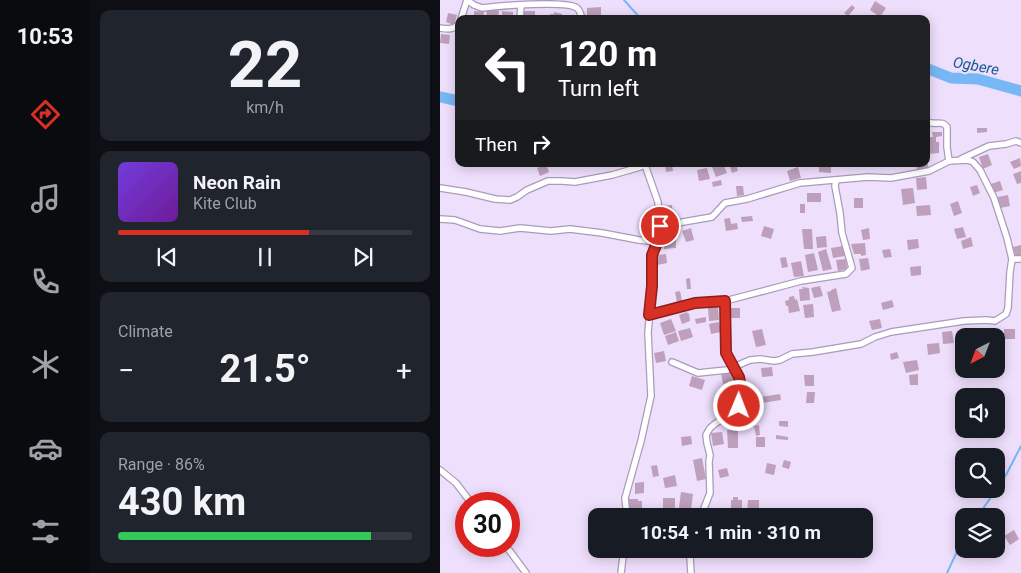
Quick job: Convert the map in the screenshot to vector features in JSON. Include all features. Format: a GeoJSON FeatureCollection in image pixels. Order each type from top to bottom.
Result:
{"type":"FeatureCollection","features":[{"type":"Feature","properties":{"kind":"street"},"geometry":{"type":"LineString","coordinates":[[462,15],[467,0],[482,8],[555,2],[576,7],[579,9],[581,15]]}},
{"type":"Feature","properties":{"kind":"street"},"geometry":{"type":"LineString","coordinates":[[520,15],[521,5]]}},
{"type":"Feature","properties":{"kind":"street"},"geometry":{"type":"LineString","coordinates":[[440,28],[452,29],[455,27]]}},
{"type":"Feature","properties":{"kind":"street"},"geometry":{"type":"LineString","coordinates":[[930,122],[945,124],[947,127],[949,161]]}},
{"type":"Feature","properties":{"kind":"street"},"geometry":{"type":"LineString","coordinates":[[960,160],[989,146],[1016,141],[1021,143]]}},
{"type":"Feature","properties":{"kind":"street"},"geometry":{"type":"LineString","coordinates":[[660,226],[712,217],[725,203],[800,184],[868,177],[891,178],[929,171],[949,161],[968,160],[973,162],[980,170],[994,198],[1012,259],[1008,308],[1006,314],[995,321],[964,321],[891,332],[861,344],[792,354],[774,361],[750,360],[717,372],[698,373],[672,362]]}},
{"type":"Feature","properties":{"kind":"street"},"geometry":{"type":"LineString","coordinates":[[440,188],[510,200],[548,181],[562,180],[575,182],[612,175],[637,167]]}},
{"type":"Feature","properties":{"kind":"street"},"geometry":{"type":"LineString","coordinates":[[626,508],[625,498],[651,396],[648,333],[652,286],[652,255],[661,233],[658,202],[648,167]]}},
{"type":"Feature","properties":{"kind":"street"},"geometry":{"type":"LineString","coordinates":[[649,315],[695,303],[725,301],[802,281],[846,274],[852,268],[842,233],[835,186],[836,180]]}},
{"type":"Feature","properties":{"kind":"street"},"geometry":{"type":"LineString","coordinates":[[440,219],[455,220],[480,229],[500,231],[520,228],[551,231],[570,228],[657,242]]}},
{"type":"Feature","properties":{"kind":"street"},"geometry":{"type":"LineString","coordinates":[[1012,259],[1021,259]]}},
{"type":"Feature","properties":{"kind":"street"},"geometry":{"type":"LineString","coordinates":[[704,508],[710,493],[708,462],[710,455],[706,434],[710,428],[734,412],[739,406],[741,389],[739,377],[726,353],[725,301]]}},
{"type":"Feature","properties":{"kind":"street"},"geometry":{"type":"LineString","coordinates":[[440,470],[456,483],[463,492]]}},
{"type":"Feature","properties":{"kind":"street"},"geometry":{"type":"LineString","coordinates":[[514,557],[526,573]]}},
{"type":"Feature","properties":{"kind":"street"},"geometry":{"type":"LineString","coordinates":[[621,573],[623,558]]}},
{"type":"Feature","properties":{"kind":"street"},"geometry":{"type":"LineString","coordinates":[[690,558],[691,573]]}},
{"type":"Feature","properties":{"kind":"building"},"geometry":{"type":"Polygon","coordinates":[[[875,1],[886,8],[881,15],[877,15],[870,10],[875,1]]]}},
{"type":"Feature","properties":{"kind":"building"},"geometry":{"type":"Polygon","coordinates":[[[852,5],[855,8],[849,15],[844,13],[852,5]]]}},
{"type":"Feature","properties":{"kind":"building"},"geometry":{"type":"Polygon","coordinates":[[[601,7],[601,15],[587,15],[587,8],[601,7]]]}},
{"type":"Feature","properties":{"kind":"building"},"geometry":{"type":"Polygon","coordinates":[[[487,9],[499,11],[498,15],[486,15],[487,9]]]}},
{"type":"Feature","properties":{"kind":"building"},"geometry":{"type":"Polygon","coordinates":[[[474,11],[484,12],[484,15],[474,15],[474,11]]]}},
{"type":"Feature","properties":{"kind":"building"},"geometry":{"type":"Polygon","coordinates":[[[502,11],[513,12],[513,15],[502,15],[502,11]]]}},
{"type":"Feature","properties":{"kind":"building"},"geometry":{"type":"Polygon","coordinates":[[[535,11],[535,15],[522,15],[522,12],[535,11]]]}},
{"type":"Feature","properties":{"kind":"building"},"geometry":{"type":"Polygon","coordinates":[[[554,12],[562,15],[550,15],[554,14],[554,12]]]}},
{"type":"Feature","properties":{"kind":"building"},"geometry":{"type":"Polygon","coordinates":[[[448,13],[457,15],[455,15],[454,25],[446,22],[448,13]]]}},
{"type":"Feature","properties":{"kind":"building"},"geometry":{"type":"Polygon","coordinates":[[[441,34],[450,35],[449,44],[440,43],[441,34]]]}},
{"type":"Feature","properties":{"kind":"building"},"geometry":{"type":"Polygon","coordinates":[[[977,128],[987,128],[987,132],[977,133],[977,128]]]}},
{"type":"Feature","properties":{"kind":"building"},"geometry":{"type":"Polygon","coordinates":[[[932,132],[942,132],[942,136],[936,137],[936,142],[939,142],[939,153],[930,154],[930,137],[933,137],[932,132]]]}},
{"type":"Feature","properties":{"kind":"building"},"geometry":{"type":"Polygon","coordinates":[[[988,154],[992,165],[983,169],[979,157],[988,154]]]}},
{"type":"Feature","properties":{"kind":"building"},"geometry":{"type":"Polygon","coordinates":[[[1020,158],[1021,166],[1014,169],[1010,162],[1020,158]]]}},
{"type":"Feature","properties":{"kind":"building"},"geometry":{"type":"Polygon","coordinates":[[[547,167],[549,172],[540,176],[537,168],[547,167]]]}},
{"type":"Feature","properties":{"kind":"building"},"geometry":{"type":"Polygon","coordinates":[[[665,167],[672,167],[673,171],[666,172],[665,167]]]}},
{"type":"Feature","properties":{"kind":"building"},"geometry":{"type":"Polygon","coordinates":[[[712,167],[724,167],[727,173],[716,177],[712,167]]]}},
{"type":"Feature","properties":{"kind":"building"},"geometry":{"type":"Polygon","coordinates":[[[730,167],[737,167],[738,171],[732,173],[730,167]]]}},
{"type":"Feature","properties":{"kind":"building"},"geometry":{"type":"Polygon","coordinates":[[[798,167],[801,178],[790,181],[787,171],[798,167]]]}},
{"type":"Feature","properties":{"kind":"building"},"geometry":{"type":"Polygon","coordinates":[[[819,167],[831,167],[831,173],[819,172],[819,167]]]}},
{"type":"Feature","properties":{"kind":"building"},"geometry":{"type":"Polygon","coordinates":[[[917,167],[928,167],[928,169],[917,169],[917,167]]]}},
{"type":"Feature","properties":{"kind":"building"},"geometry":{"type":"Polygon","coordinates":[[[707,168],[710,179],[699,181],[697,170],[707,168]]]}},
{"type":"Feature","properties":{"kind":"building"},"geometry":{"type":"Polygon","coordinates":[[[1021,171],[1021,183],[1017,184],[1013,174],[1021,171]]]}},
{"type":"Feature","properties":{"kind":"building"},"geometry":{"type":"Polygon","coordinates":[[[926,177],[927,189],[917,190],[916,178],[926,177]]]}},
{"type":"Feature","properties":{"kind":"building"},"geometry":{"type":"Polygon","coordinates":[[[721,180],[722,185],[713,187],[712,182],[721,180]]]}},
{"type":"Feature","properties":{"kind":"building"},"geometry":{"type":"Polygon","coordinates":[[[1000,181],[1003,190],[993,193],[991,184],[1000,181]]]}},
{"type":"Feature","properties":{"kind":"building"},"geometry":{"type":"Polygon","coordinates":[[[977,185],[980,193],[973,196],[970,187],[977,185]]]}},
{"type":"Feature","properties":{"kind":"building"},"geometry":{"type":"Polygon","coordinates":[[[736,186],[743,186],[744,195],[737,196],[736,186]]]}},
{"type":"Feature","properties":{"kind":"building"},"geometry":{"type":"Polygon","coordinates":[[[913,188],[915,203],[903,205],[901,189],[913,188]]]}},
{"type":"Feature","properties":{"kind":"building"},"geometry":{"type":"Polygon","coordinates":[[[807,193],[821,193],[821,202],[807,202],[807,193]]]}},
{"type":"Feature","properties":{"kind":"building"},"geometry":{"type":"Polygon","coordinates":[[[1008,195],[1010,206],[1000,208],[998,197],[1008,195]]]}},
{"type":"Feature","properties":{"kind":"building"},"geometry":{"type":"Polygon","coordinates":[[[854,198],[863,198],[863,208],[854,208],[854,198]]]}},
{"type":"Feature","properties":{"kind":"building"},"geometry":{"type":"Polygon","coordinates":[[[958,201],[962,213],[954,216],[950,204],[958,201]]]}},
{"type":"Feature","properties":{"kind":"building"},"geometry":{"type":"Polygon","coordinates":[[[800,204],[805,204],[805,213],[800,213],[800,204]]]}},
{"type":"Feature","properties":{"kind":"building"},"geometry":{"type":"Polygon","coordinates":[[[672,205],[673,215],[667,216],[665,206],[672,205]]]}},
{"type":"Feature","properties":{"kind":"building"},"geometry":{"type":"Polygon","coordinates":[[[930,205],[931,215],[917,216],[916,206],[930,205]]]}},
{"type":"Feature","properties":{"kind":"building"},"geometry":{"type":"Polygon","coordinates":[[[752,216],[753,221],[742,222],[741,217],[752,216]]]}},
{"type":"Feature","properties":{"kind":"building"},"geometry":{"type":"Polygon","coordinates":[[[730,218],[731,224],[737,223],[738,229],[726,231],[724,219],[730,218]]]}},
{"type":"Feature","properties":{"kind":"building"},"geometry":{"type":"Polygon","coordinates":[[[764,226],[774,229],[771,239],[761,236],[764,226]]]}},
{"type":"Feature","properties":{"kind":"building"},"geometry":{"type":"Polygon","coordinates":[[[963,227],[966,237],[957,239],[954,229],[963,227]]]}},
{"type":"Feature","properties":{"kind":"building"},"geometry":{"type":"Polygon","coordinates":[[[691,228],[694,240],[686,242],[682,231],[691,228]]]}},
{"type":"Feature","properties":{"kind":"building"},"geometry":{"type":"Polygon","coordinates":[[[869,228],[870,239],[863,240],[861,230],[869,228]]]}},
{"type":"Feature","properties":{"kind":"building"},"geometry":{"type":"Polygon","coordinates":[[[802,229],[812,229],[813,249],[804,249],[802,229]]]}},
{"type":"Feature","properties":{"kind":"building"},"geometry":{"type":"Polygon","coordinates":[[[826,236],[827,247],[817,248],[816,237],[826,236]]]}},
{"type":"Feature","properties":{"kind":"building"},"geometry":{"type":"Polygon","coordinates":[[[971,237],[973,246],[963,249],[961,241],[971,237]]]}},
{"type":"Feature","properties":{"kind":"building"},"geometry":{"type":"Polygon","coordinates":[[[675,238],[676,248],[664,249],[663,239],[675,238]]]}},
{"type":"Feature","properties":{"kind":"building"},"geometry":{"type":"Polygon","coordinates":[[[918,239],[919,248],[908,250],[907,240],[918,239]]]}},
{"type":"Feature","properties":{"kind":"building"},"geometry":{"type":"Polygon","coordinates":[[[865,243],[866,255],[854,254],[851,244],[865,243]]]}},
{"type":"Feature","properties":{"kind":"building"},"geometry":{"type":"Polygon","coordinates":[[[1021,245],[1021,256],[1016,257],[1013,247],[1021,245]]]}},
{"type":"Feature","properties":{"kind":"building"},"geometry":{"type":"Polygon","coordinates":[[[843,246],[845,256],[833,258],[831,248],[843,246]]]}},
{"type":"Feature","properties":{"kind":"building"},"geometry":{"type":"Polygon","coordinates":[[[826,249],[832,269],[823,271],[818,252],[826,249]]]}},
{"type":"Feature","properties":{"kind":"building"},"geometry":{"type":"Polygon","coordinates":[[[890,249],[892,257],[884,258],[882,250],[890,249]]]}},
{"type":"Feature","properties":{"kind":"building"},"geometry":{"type":"Polygon","coordinates":[[[814,253],[818,270],[808,272],[805,255],[814,253]]]}},
{"type":"Feature","properties":{"kind":"building"},"geometry":{"type":"Polygon","coordinates":[[[666,254],[667,263],[657,265],[656,255],[666,254]]]}},
{"type":"Feature","properties":{"kind":"building"},"geometry":{"type":"Polygon","coordinates":[[[786,257],[788,267],[782,268],[780,258],[786,257]]]}},
{"type":"Feature","properties":{"kind":"building"},"geometry":{"type":"Polygon","coordinates":[[[868,258],[870,269],[861,271],[859,259],[868,258]]]}},
{"type":"Feature","properties":{"kind":"building"},"geometry":{"type":"Polygon","coordinates":[[[846,259],[847,269],[838,271],[836,260],[846,259]]]}},
{"type":"Feature","properties":{"kind":"building"},"geometry":{"type":"Polygon","coordinates":[[[801,261],[804,276],[794,277],[791,263],[801,261]]]}},
{"type":"Feature","properties":{"kind":"building"},"geometry":{"type":"Polygon","coordinates":[[[921,266],[921,275],[911,276],[910,267],[921,266]]]}},
{"type":"Feature","properties":{"kind":"building"},"geometry":{"type":"Polygon","coordinates":[[[690,278],[691,289],[687,289],[686,279],[690,278]]]}},
{"type":"Feature","properties":{"kind":"building"},"geometry":{"type":"Polygon","coordinates":[[[820,286],[823,296],[814,298],[811,288],[820,286]]]}},
{"type":"Feature","properties":{"kind":"building"},"geometry":{"type":"Polygon","coordinates":[[[802,287],[809,288],[810,300],[800,301],[799,289],[803,289],[802,287]]]}},
{"type":"Feature","properties":{"kind":"building"},"geometry":{"type":"Polygon","coordinates":[[[836,288],[841,310],[832,312],[827,292],[836,288]]]}},
{"type":"Feature","properties":{"kind":"building"},"geometry":{"type":"Polygon","coordinates":[[[680,291],[682,301],[677,302],[675,292],[680,291]]]}},
{"type":"Feature","properties":{"kind":"building"},"geometry":{"type":"Polygon","coordinates":[[[794,296],[795,300],[797,299],[800,311],[789,313],[785,301],[789,300],[789,297],[794,296]]]}},
{"type":"Feature","properties":{"kind":"building"},"geometry":{"type":"Polygon","coordinates":[[[892,300],[894,307],[883,310],[881,303],[892,300]]]}},
{"type":"Feature","properties":{"kind":"building"},"geometry":{"type":"Polygon","coordinates":[[[813,304],[814,317],[805,318],[803,305],[813,304]]]}},
{"type":"Feature","properties":{"kind":"building"},"geometry":{"type":"Polygon","coordinates":[[[708,307],[718,307],[719,320],[709,321],[708,307]]]}},
{"type":"Feature","properties":{"kind":"building"},"geometry":{"type":"Polygon","coordinates":[[[729,308],[740,308],[740,318],[729,318],[729,308]]]}},
{"type":"Feature","properties":{"kind":"building"},"geometry":{"type":"Polygon","coordinates":[[[689,313],[690,321],[682,324],[679,315],[689,313]]]}},
{"type":"Feature","properties":{"kind":"building"},"geometry":{"type":"Polygon","coordinates":[[[706,317],[706,322],[696,324],[695,319],[706,317]]]}},
{"type":"Feature","properties":{"kind":"building"},"geometry":{"type":"Polygon","coordinates":[[[671,319],[676,331],[664,335],[660,323],[671,319]]]}},
{"type":"Feature","properties":{"kind":"building"},"geometry":{"type":"Polygon","coordinates":[[[880,319],[882,328],[872,330],[869,321],[880,319]]]}},
{"type":"Feature","properties":{"kind":"building"},"geometry":{"type":"Polygon","coordinates":[[[719,322],[721,332],[711,334],[709,324],[719,322]]]}},
{"type":"Feature","properties":{"kind":"building"},"geometry":{"type":"Polygon","coordinates":[[[690,328],[693,337],[681,341],[678,331],[690,328]]]}},
{"type":"Feature","properties":{"kind":"building"},"geometry":{"type":"Polygon","coordinates":[[[762,329],[766,345],[756,347],[752,331],[762,329]]]}},
{"type":"Feature","properties":{"kind":"building"},"geometry":{"type":"Polygon","coordinates":[[[1005,329],[1015,329],[1015,339],[1005,339],[1005,329]]]}},
{"type":"Feature","properties":{"kind":"building"},"geometry":{"type":"Polygon","coordinates":[[[952,331],[954,343],[943,344],[942,332],[952,331]]]}},
{"type":"Feature","properties":{"kind":"building"},"geometry":{"type":"Polygon","coordinates":[[[676,332],[679,341],[668,345],[665,336],[676,332]]]}},
{"type":"Feature","properties":{"kind":"building"},"geometry":{"type":"Polygon","coordinates":[[[939,343],[940,353],[928,355],[927,344],[939,343]]]}},
{"type":"Feature","properties":{"kind":"building"},"geometry":{"type":"Polygon","coordinates":[[[664,351],[666,361],[656,363],[654,353],[664,351]]]}},
{"type":"Feature","properties":{"kind":"building"},"geometry":{"type":"Polygon","coordinates":[[[897,352],[899,358],[891,360],[890,354],[897,352]]]}},
{"type":"Feature","properties":{"kind":"building"},"geometry":{"type":"Polygon","coordinates":[[[917,360],[919,370],[906,373],[903,362],[917,360]]]}},
{"type":"Feature","properties":{"kind":"building"},"geometry":{"type":"Polygon","coordinates":[[[772,367],[773,376],[762,377],[761,368],[772,367]]]}},
{"type":"Feature","properties":{"kind":"building"},"geometry":{"type":"Polygon","coordinates":[[[733,372],[734,383],[723,384],[721,373],[733,372]]]}},
{"type":"Feature","properties":{"kind":"building"},"geometry":{"type":"Polygon","coordinates":[[[918,374],[918,385],[910,385],[909,375],[918,374]]]}},
{"type":"Feature","properties":{"kind":"building"},"geometry":{"type":"Polygon","coordinates":[[[804,375],[814,375],[814,386],[805,386],[804,375]]]}},
{"type":"Feature","properties":{"kind":"building"},"geometry":{"type":"Polygon","coordinates":[[[692,376],[705,380],[702,390],[689,386],[692,376]]]}},
{"type":"Feature","properties":{"kind":"building"},"geometry":{"type":"Polygon","coordinates":[[[807,392],[815,392],[814,403],[806,403],[807,392]]]}},
{"type":"Feature","properties":{"kind":"building"},"geometry":{"type":"Polygon","coordinates":[[[780,394],[781,400],[762,403],[761,397],[780,394]]]}},
{"type":"Feature","properties":{"kind":"building"},"geometry":{"type":"Polygon","coordinates":[[[779,421],[788,421],[788,427],[779,426],[779,421]]]}},
{"type":"Feature","properties":{"kind":"building"},"geometry":{"type":"Polygon","coordinates":[[[759,425],[760,435],[756,436],[754,426],[759,425]]]}},
{"type":"Feature","properties":{"kind":"building"},"geometry":{"type":"Polygon","coordinates":[[[727,430],[738,430],[738,448],[728,448],[727,430]]]}},
{"type":"Feature","properties":{"kind":"building"},"geometry":{"type":"Polygon","coordinates":[[[722,432],[724,444],[713,446],[711,433],[722,432]]]}},
{"type":"Feature","properties":{"kind":"building"},"geometry":{"type":"Polygon","coordinates":[[[776,435],[788,437],[788,440],[776,439],[776,435]]]}},
{"type":"Feature","properties":{"kind":"building"},"geometry":{"type":"Polygon","coordinates":[[[691,436],[692,444],[682,446],[681,437],[691,436]]]}},
{"type":"Feature","properties":{"kind":"building"},"geometry":{"type":"Polygon","coordinates":[[[756,437],[765,437],[765,447],[756,447],[756,437]]]}},
{"type":"Feature","properties":{"kind":"building"},"geometry":{"type":"Polygon","coordinates":[[[702,458],[706,479],[697,481],[693,460],[702,458]]]}},
{"type":"Feature","properties":{"kind":"building"},"geometry":{"type":"Polygon","coordinates":[[[784,460],[791,462],[789,469],[782,467],[784,460]]]}},
{"type":"Feature","properties":{"kind":"building"},"geometry":{"type":"Polygon","coordinates":[[[767,463],[776,465],[774,475],[765,473],[767,463]]]}},
{"type":"Feature","properties":{"kind":"building"},"geometry":{"type":"Polygon","coordinates":[[[657,465],[659,476],[653,477],[651,466],[657,465]]]}},
{"type":"Feature","properties":{"kind":"building"},"geometry":{"type":"Polygon","coordinates":[[[727,468],[729,476],[720,478],[718,470],[727,468]]]}},
{"type":"Feature","properties":{"kind":"building"},"geometry":{"type":"Polygon","coordinates":[[[675,475],[677,486],[665,488],[663,478],[675,475]]]}},
{"type":"Feature","properties":{"kind":"building"},"geometry":{"type":"Polygon","coordinates":[[[644,482],[644,493],[635,494],[635,483],[644,482]]]}},
{"type":"Feature","properties":{"kind":"building"},"geometry":{"type":"Polygon","coordinates":[[[681,492],[693,494],[691,508],[679,508],[681,492]]]}},
{"type":"Feature","properties":{"kind":"building"},"geometry":{"type":"Polygon","coordinates":[[[733,497],[738,497],[738,500],[742,500],[742,508],[731,508],[731,500],[733,500],[733,497]]]}},
{"type":"Feature","properties":{"kind":"building"},"geometry":{"type":"Polygon","coordinates":[[[663,498],[675,498],[675,508],[663,508],[663,498]]]}},
{"type":"Feature","properties":{"kind":"building"},"geometry":{"type":"Polygon","coordinates":[[[629,499],[642,501],[642,508],[629,508],[629,499]]]}},
{"type":"Feature","properties":{"kind":"building"},"geometry":{"type":"Polygon","coordinates":[[[748,500],[759,500],[759,508],[747,508],[748,500]]]}},
{"type":"Feature","properties":{"kind":"building"},"geometry":{"type":"Polygon","coordinates":[[[1014,530],[1019,539],[1010,545],[1005,535],[1014,530]]]}},
{"type":"Feature","properties":{"kind":"waterway"},"geometry":{"type":"LineString","coordinates":[[624,0],[637,15]]}},
{"type":"Feature","properties":{"kind":"waterway","name":"Ogbere"},"geometry":{"type":"LineString","coordinates":[[930,70],[951,78],[978,79],[1021,91]]}},
{"type":"Feature","properties":{"kind":"waterway","name":"Ogbere"},"geometry":{"type":"LineString","coordinates":[[440,97],[455,100]]}},
{"type":"Feature","properties":{"kind":"waterway"},"geometry":{"type":"LineString","coordinates":[[983,508],[1006,475],[1021,446]]}},
{"type":"Feature","properties":{"kind":"waterway"},"geometry":{"type":"LineString","coordinates":[[947,573],[955,556]]}},
{"type":"Feature","properties":{"kind":"route"},"geometry":{"type":"LineString","coordinates":[[660,226],[661,233],[652,255],[652,286],[649,315],[695,303],[725,301],[726,353],[739,377],[741,389],[739,406]]}}]}
